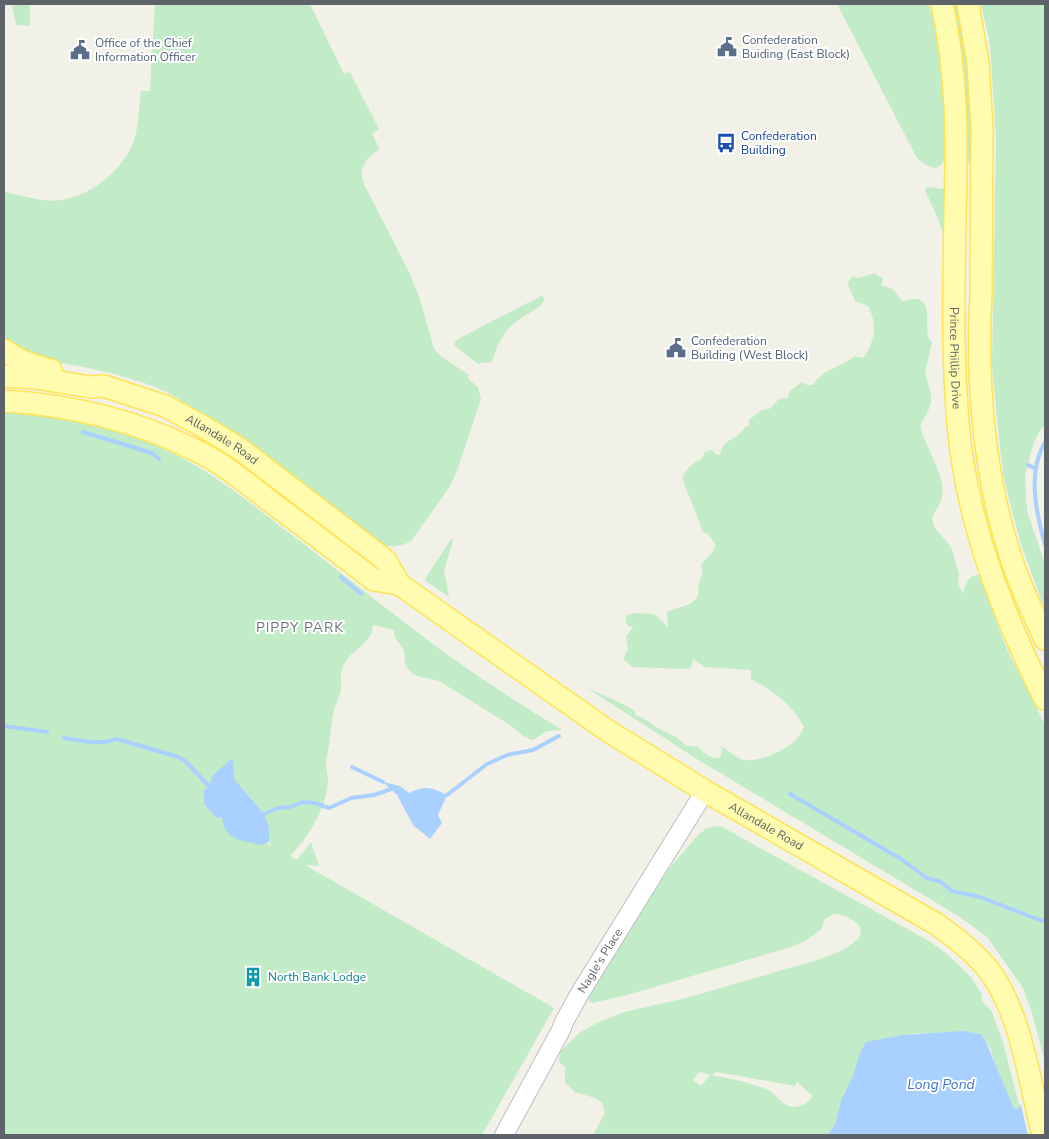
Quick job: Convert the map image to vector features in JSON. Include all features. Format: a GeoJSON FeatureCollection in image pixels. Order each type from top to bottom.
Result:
{"type":"FeatureCollection","features":[{"type":"Feature","properties":{"kind":"main road","name":"Prince Phillip Drive"},"geometry":{"type":"LineString","coordinates":[[942,4],[953,62],[956,99],[954,352],[958,425],[964,470],[976,525],[998,594],[1045,699]]}},
{"type":"Feature","properties":{"kind":"main road","name":"Prince Phillip Drive"},"geometry":{"type":"LineString","coordinates":[[968,4],[978,63],[982,129],[979,322],[984,435],[997,506],[1011,558],[1032,612],[1045,639]]}},
{"type":"Feature","properties":{"kind":"main road"},"geometry":{"type":"LineString","coordinates":[[4,350],[14,358],[36,367],[97,378],[104,386]]}},
{"type":"Feature","properties":{"kind":"main road","name":"Allandale Road"},"geometry":{"type":"LineString","coordinates":[[4,376],[35,378],[91,387],[104,386],[165,406],[240,449],[386,561],[400,584],[582,714],[705,791],[938,925],[966,946],[988,969],[1006,998],[1019,1035],[1043,1135]]}},
{"type":"Feature","properties":{"kind":"main road","name":"Allandale Road"},"geometry":{"type":"LineString","coordinates":[[4,400],[52,405],[108,416],[130,422],[194,449],[228,470],[374,580],[400,584]]}},
{"type":"Feature","properties":{"kind":"street","name":"Nagle's Place"},"geometry":{"type":"LineString","coordinates":[[504,1135],[562,1030],[564,1022],[580,993],[705,791]]}},
{"type":"Feature","properties":{"kind":"green space"},"geometry":{"type":"Polygon","coordinates":[[[12,4],[30,4],[30,26],[16,25],[12,4]]]}},
{"type":"Feature","properties":{"kind":"green space"},"geometry":{"type":"Polygon","coordinates":[[[155,4],[310,4],[344,74],[350,72],[379,129],[372,134],[380,149],[364,164],[362,178],[364,184],[409,272],[419,296],[434,349],[442,357],[469,375],[467,378],[478,387],[481,399],[450,486],[412,540],[405,544],[383,545],[257,447],[167,392],[114,374],[37,359],[4,341],[4,192],[32,198],[61,200],[84,193],[116,170],[131,148],[135,137],[141,91],[150,91],[155,4]]]}},
{"type":"Feature","properties":{"kind":"green space"},"geometry":{"type":"Polygon","coordinates":[[[837,4],[929,4],[937,34],[944,100],[946,138],[945,153],[940,166],[930,167],[917,158],[837,4]]]}},
{"type":"Feature","properties":{"kind":"green space"},"geometry":{"type":"Polygon","coordinates":[[[950,4],[960,4],[971,78],[972,155],[966,170],[950,4]]]}},
{"type":"Feature","properties":{"kind":"green space"},"geometry":{"type":"Polygon","coordinates":[[[981,4],[1045,4],[1045,424],[1033,445],[1025,475],[1028,514],[1045,564],[1045,610],[1022,547],[1012,511],[1004,479],[1000,447],[992,367],[996,138],[990,44],[981,4]]]}},
{"type":"Feature","properties":{"kind":"green space"},"geometry":{"type":"Polygon","coordinates":[[[926,187],[943,189],[945,191],[944,234],[925,191],[926,187]]]}},
{"type":"Feature","properties":{"kind":"green space"},"geometry":{"type":"Polygon","coordinates":[[[875,273],[883,279],[881,285],[893,289],[902,301],[918,299],[922,301],[927,310],[927,332],[932,342],[925,372],[931,402],[920,426],[942,483],[943,492],[932,517],[934,527],[951,547],[959,573],[958,584],[963,594],[969,578],[979,575],[1006,647],[1045,725],[1045,1062],[1032,1013],[1023,988],[987,937],[960,917],[697,759],[587,688],[621,703],[635,711],[635,716],[644,719],[679,739],[685,745],[698,747],[705,754],[713,758],[720,758],[722,750],[720,747],[744,760],[757,759],[780,751],[798,738],[804,727],[799,719],[782,699],[751,679],[751,670],[705,667],[693,659],[691,668],[686,669],[633,667],[623,659],[628,649],[626,637],[633,627],[628,626],[626,616],[633,613],[654,614],[668,627],[667,613],[669,611],[690,604],[696,599],[699,592],[698,585],[703,573],[701,566],[716,545],[708,534],[703,532],[682,478],[690,467],[701,460],[705,452],[712,450],[716,455],[720,454],[725,444],[742,432],[745,427],[749,426],[749,420],[762,410],[769,409],[779,399],[788,398],[789,392],[802,382],[807,385],[813,385],[826,372],[855,356],[863,358],[873,338],[874,327],[871,311],[865,304],[855,301],[848,282],[852,276],[858,278],[875,273]]]}},
{"type":"Feature","properties":{"kind":"green space"},"geometry":{"type":"Polygon","coordinates":[[[543,295],[544,300],[540,306],[518,320],[505,333],[491,362],[480,362],[479,365],[455,346],[456,340],[543,295]]]}},
{"type":"Feature","properties":{"kind":"green space"},"geometry":{"type":"Polygon","coordinates":[[[4,413],[50,416],[95,425],[140,439],[182,458],[241,496],[455,660],[562,730],[547,731],[533,740],[525,737],[510,725],[439,681],[415,675],[405,663],[404,651],[395,637],[394,630],[373,625],[368,639],[343,665],[341,691],[334,710],[326,763],[327,792],[315,822],[303,841],[290,856],[297,860],[311,842],[319,866],[305,865],[554,1008],[482,1135],[4,1135],[4,413]],[[248,795],[254,836],[272,846],[269,842],[269,827],[248,795]]]}},
{"type":"Feature","properties":{"kind":"green space"},"geometry":{"type":"Polygon","coordinates":[[[451,539],[453,540],[444,571],[449,597],[425,579],[451,539]]]}},
{"type":"Feature","properties":{"kind":"green space"},"geometry":{"type":"Polygon","coordinates":[[[722,827],[929,941],[946,953],[970,976],[981,993],[982,1001],[992,1012],[1002,1039],[1019,1104],[1021,1105],[1014,1109],[1003,1087],[990,1048],[981,1034],[917,1033],[873,1041],[844,1093],[836,1122],[828,1135],[593,1135],[605,1113],[602,1103],[595,1098],[575,1092],[565,1083],[565,1067],[559,1062],[560,1052],[579,1033],[624,1012],[686,998],[824,958],[846,948],[857,940],[860,935],[861,930],[858,924],[842,915],[835,914],[824,920],[822,929],[805,941],[788,948],[627,995],[593,1003],[589,1001],[588,995],[651,895],[673,864],[698,835],[707,828],[722,827]],[[699,1072],[693,1080],[701,1086],[710,1075],[699,1072]],[[717,1072],[711,1075],[761,1087],[793,1107],[807,1103],[813,1096],[797,1082],[795,1086],[717,1072]]]}},
{"type":"Feature","properties":{"kind":"water"},"geometry":{"type":"Polygon","coordinates":[[[233,758],[234,779],[264,814],[269,827],[269,842],[261,845],[239,840],[230,835],[224,827],[222,817],[217,818],[204,804],[204,790],[209,786],[213,775],[233,758]]]}},
{"type":"Feature","properties":{"kind":"water"},"geometry":{"type":"Polygon","coordinates":[[[383,782],[400,786],[409,793],[428,788],[447,795],[438,815],[442,823],[430,839],[413,825],[397,795],[383,782]]]}},
{"type":"Feature","properties":{"kind":"water","name":"Long Pond"},"geometry":{"type":"Polygon","coordinates":[[[963,1031],[981,1034],[986,1042],[1014,1109],[1021,1105],[1028,1135],[828,1135],[836,1122],[841,1100],[853,1076],[860,1053],[866,1042],[902,1035],[963,1031]]]}},
{"type":"Feature","properties":{"kind":"waterway"},"geometry":{"type":"LineString","coordinates":[[83,432],[152,453],[159,459]]}},
{"type":"Feature","properties":{"kind":"waterway"},"geometry":{"type":"LineString","coordinates":[[1045,442],[1039,454],[1035,480],[1036,506],[1045,545]]}},
{"type":"Feature","properties":{"kind":"waterway"},"geometry":{"type":"LineString","coordinates":[[1028,465],[1036,469]]}},
{"type":"Feature","properties":{"kind":"waterway"},"geometry":{"type":"LineString","coordinates":[[341,577],[361,594]]}},
{"type":"Feature","properties":{"kind":"waterway"},"geometry":{"type":"LineString","coordinates":[[4,726],[47,732]]}},
{"type":"Feature","properties":{"kind":"waterway"},"geometry":{"type":"LineString","coordinates":[[447,795],[487,764],[507,755],[533,750],[559,736]]}},
{"type":"Feature","properties":{"kind":"waterway"},"geometry":{"type":"LineString","coordinates":[[64,738],[90,742],[105,742],[117,739],[178,757],[185,761],[209,786]]}},
{"type":"Feature","properties":{"kind":"waterway"},"geometry":{"type":"LineString","coordinates":[[352,767],[383,782]]}},
{"type":"Feature","properties":{"kind":"waterway"},"geometry":{"type":"LineString","coordinates":[[264,814],[278,808],[290,807],[303,802],[315,803],[329,808],[351,798],[374,795],[391,789]]}},
{"type":"Feature","properties":{"kind":"waterway"},"geometry":{"type":"LineString","coordinates":[[790,794],[901,859],[927,878],[941,882],[952,891],[980,897],[1045,922]]}},
{"type":"Feature","properties":{"kind":"place","name":"Confederation Buiding (East Block)"},"geometry":{"type":"Point","coordinates":[727,47]}},
{"type":"Feature","properties":{"kind":"place","name":"Office of the Chief Information Officer"},"geometry":{"type":"Point","coordinates":[80,50]}},
{"type":"Feature","properties":{"kind":"place","name":"Confederation Building"},"geometry":{"type":"Point","coordinates":[726,143]}},
{"type":"Feature","properties":{"kind":"place","name":"Confederation Building (West Block)"},"geometry":{"type":"Point","coordinates":[676,348]}},
{"type":"Feature","properties":{"kind":"place","name":"North Bank Lodge"},"geometry":{"type":"Point","coordinates":[253,977]}},
{"type":"Feature","properties":{"kind":"district","name":"PIPPY PARK"},"geometry":{"type":"Point","coordinates":[300,627]}}]}
